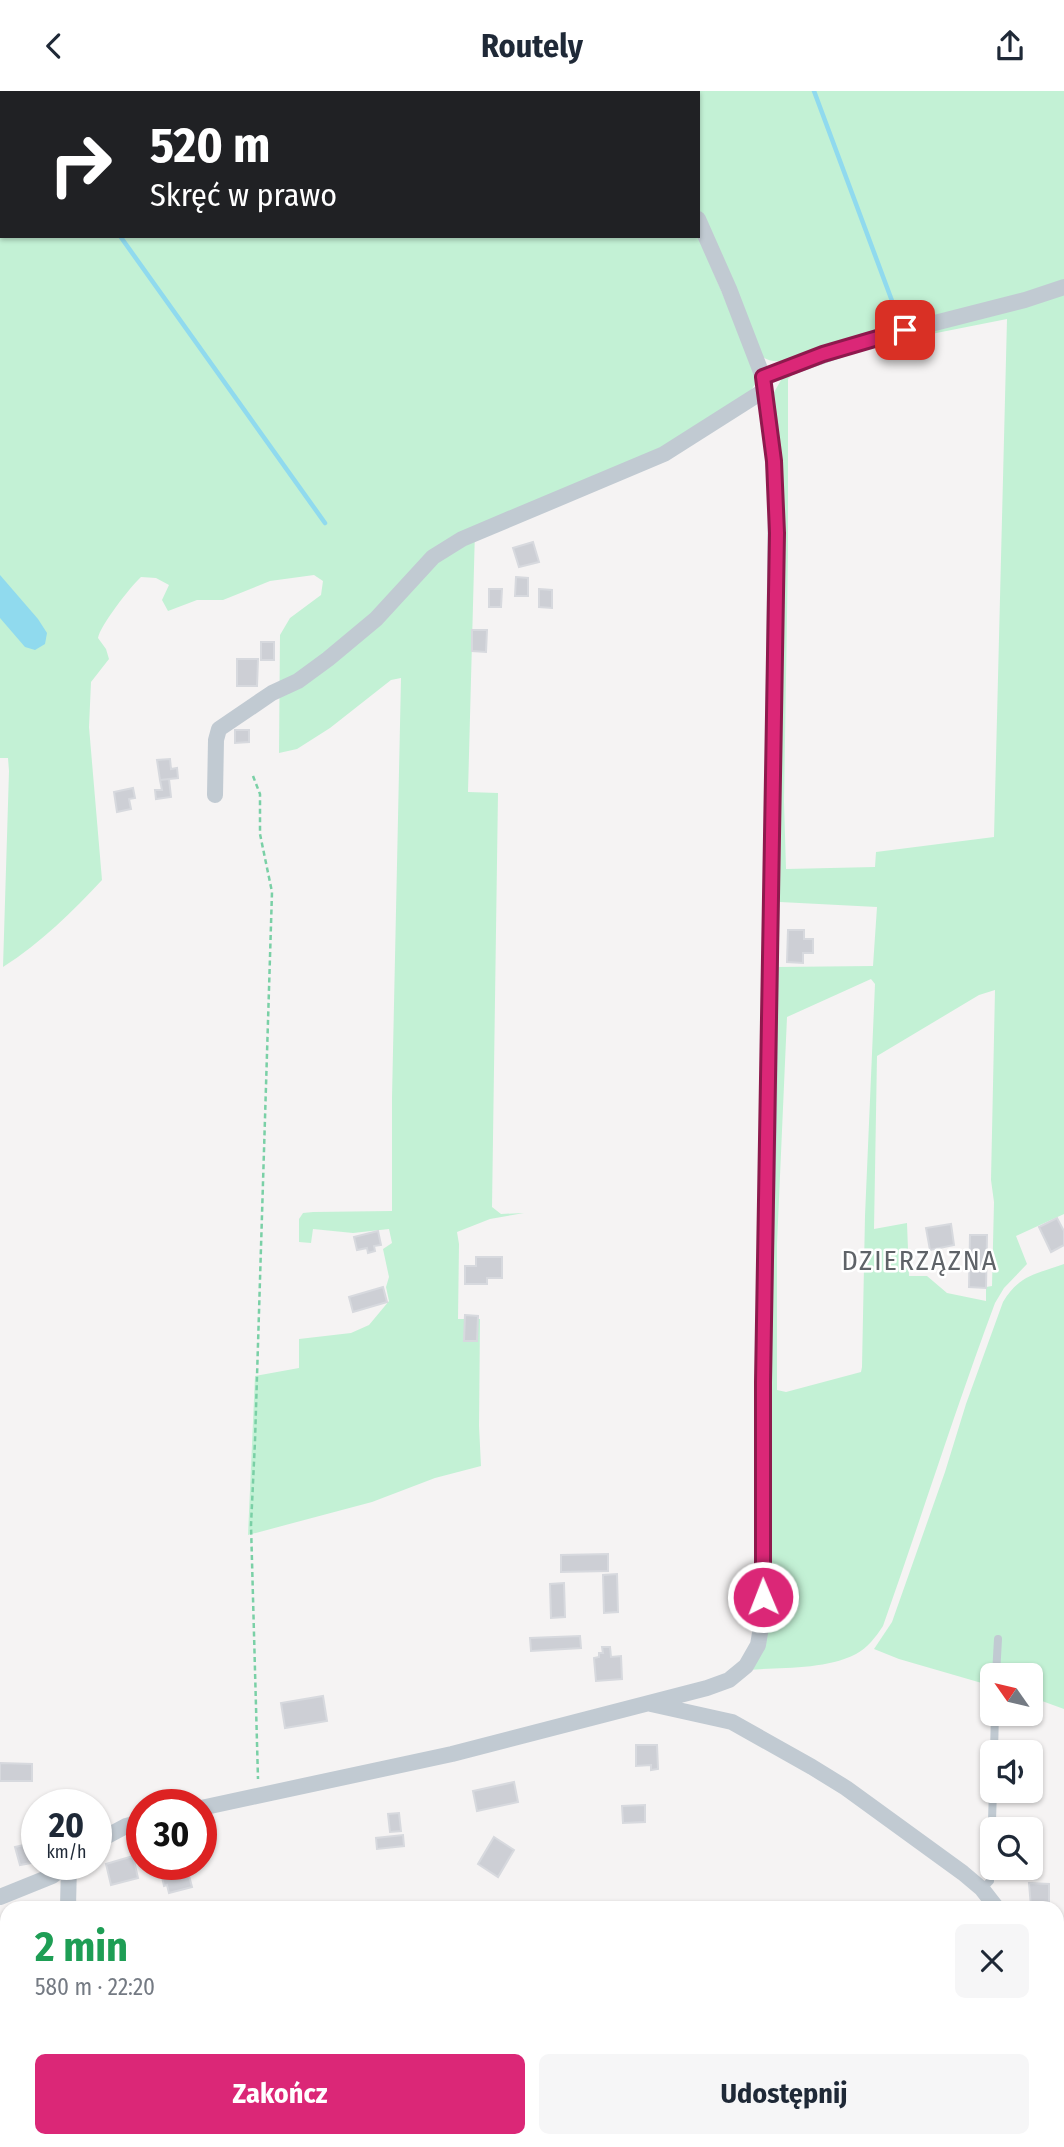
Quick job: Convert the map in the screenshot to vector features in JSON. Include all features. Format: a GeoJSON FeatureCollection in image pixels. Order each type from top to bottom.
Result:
{"type":"FeatureCollection","features":[{"type":"Feature","properties":{"kind":"street"},"geometry":{"type":"LineString","coordinates":[[217,1805],[466,1750],[729,1680],[739,1674],[753,1657],[762,1633],[763,1369],[777,533],[774,461],[764,384],[729,289],[700,224]]}},
{"type":"Feature","properties":{"kind":"street"},"geometry":{"type":"LineString","coordinates":[[215,795],[216,740],[219,729],[272,693],[298,681],[328,659],[376,619],[433,557],[463,539],[664,454],[764,384],[864,341],[1025,300],[1064,287]]}},
{"type":"Feature","properties":{"kind":"street"},"geometry":{"type":"LineString","coordinates":[[647,1703],[715,1717],[747,1729],[846,1789],[963,1873],[991,1901]]}},
{"type":"Feature","properties":{"kind":"street"},"geometry":{"type":"LineString","coordinates":[[0,1897],[42,1880]]}},
{"type":"Feature","properties":{"kind":"street"},"geometry":{"type":"LineString","coordinates":[[68,1901],[69,1880]]}},
{"type":"Feature","properties":{"kind":"lane"},"geometry":{"type":"LineString","coordinates":[[997,1663],[998,1639]]}},
{"type":"Feature","properties":{"kind":"lane"},"geometry":{"type":"LineString","coordinates":[[982,1889],[990,1881],[993,1803]]}},
{"type":"Feature","properties":{"kind":"path"},"geometry":{"type":"LineString","coordinates":[[253,776],[260,794],[260,834],[272,892],[256,1441],[251,1525],[258,1797]]}},
{"type":"Feature","properties":{"kind":"green space"},"geometry":{"type":"Polygon","coordinates":[[[700,91],[1064,91],[1064,282],[794,359],[776,361],[760,355],[700,213],[700,91]]]}},
{"type":"Feature","properties":{"kind":"green space"},"geometry":{"type":"Polygon","coordinates":[[[0,238],[699,238],[754,368],[756,383],[749,393],[665,449],[475,530],[468,792],[498,793],[492,1207],[501,1214],[524,1213],[490,1219],[457,1232],[458,1319],[480,1319],[481,1466],[435,1478],[372,1502],[248,1535],[255,1376],[299,1368],[299,1339],[351,1333],[369,1325],[389,1301],[386,1287],[389,1277],[383,1249],[392,1243],[389,1229],[353,1233],[313,1229],[311,1243],[299,1242],[299,1219],[303,1213],[313,1212],[392,1211],[401,678],[391,680],[330,728],[297,749],[279,753],[280,635],[290,618],[321,595],[323,581],[314,575],[270,581],[223,600],[197,600],[168,611],[162,600],[169,585],[156,578],[141,577],[116,607],[100,632],[98,638],[109,659],[91,682],[89,727],[102,880],[56,927],[3,967],[9,771],[8,758],[0,758],[0,238]]]}},
{"type":"Feature","properties":{"kind":"green space"},"geometry":{"type":"Polygon","coordinates":[[[1064,291],[1064,1214],[1016,1236],[1027,1264],[1004,1288],[995,1303],[883,1626],[864,1649],[844,1659],[803,1667],[748,1670],[759,1654],[776,967],[873,966],[877,907],[780,902],[777,895],[773,394],[784,375],[885,343],[793,374],[788,379],[784,802],[786,869],[875,867],[876,852],[994,837],[1007,319],[886,343],[1064,291]],[[871,979],[787,1017],[777,1244],[777,1390],[786,1392],[861,1372],[875,984],[871,979]],[[995,990],[979,995],[877,1056],[874,1229],[907,1223],[909,1276],[927,1276],[947,1293],[986,1301],[986,1287],[992,1286],[995,990]]]}},
{"type":"Feature","properties":{"kind":"green space"},"geometry":{"type":"Polygon","coordinates":[[[1064,1264],[1064,1709],[1043,1701],[1043,1663],[980,1663],[980,1683],[874,1649],[892,1622],[1003,1302],[1015,1286],[1037,1273],[1064,1264]]]}},
{"type":"Feature","properties":{"kind":"water"},"geometry":{"type":"Polygon","coordinates":[[[0,575],[47,633],[45,644],[35,650],[25,647],[0,618],[0,575]]]}},
{"type":"Feature","properties":{"kind":"building"},"geometry":{"type":"Polygon","coordinates":[[[533,542],[539,562],[519,567],[513,548],[533,542]]]}},
{"type":"Feature","properties":{"kind":"building"},"geometry":{"type":"Polygon","coordinates":[[[516,577],[528,578],[528,596],[515,596],[516,577]]]}},
{"type":"Feature","properties":{"kind":"building"},"geometry":{"type":"Polygon","coordinates":[[[489,589],[502,589],[501,607],[489,607],[489,589]]]}},
{"type":"Feature","properties":{"kind":"building"},"geometry":{"type":"Polygon","coordinates":[[[539,589],[552,590],[552,608],[539,607],[539,589]]]}},
{"type":"Feature","properties":{"kind":"building"},"geometry":{"type":"Polygon","coordinates":[[[472,630],[487,630],[486,652],[472,651],[472,630]]]}},
{"type":"Feature","properties":{"kind":"building"},"geometry":{"type":"Polygon","coordinates":[[[261,642],[274,642],[274,660],[261,660],[261,642]]]}},
{"type":"Feature","properties":{"kind":"building"},"geometry":{"type":"Polygon","coordinates":[[[237,659],[258,659],[257,686],[237,686],[237,659]]]}},
{"type":"Feature","properties":{"kind":"building"},"geometry":{"type":"Polygon","coordinates":[[[235,730],[249,730],[249,742],[235,743],[235,730]]]}},
{"type":"Feature","properties":{"kind":"building"},"geometry":{"type":"Polygon","coordinates":[[[170,759],[171,769],[177,768],[178,778],[160,780],[157,760],[170,759]]]}},
{"type":"Feature","properties":{"kind":"building"},"geometry":{"type":"Polygon","coordinates":[[[169,779],[171,797],[156,799],[155,790],[162,790],[160,780],[169,779]]]}},
{"type":"Feature","properties":{"kind":"building"},"geometry":{"type":"Polygon","coordinates":[[[133,788],[135,798],[129,799],[131,809],[117,812],[114,792],[133,788]]]}},
{"type":"Feature","properties":{"kind":"building"},"geometry":{"type":"Polygon","coordinates":[[[788,930],[804,930],[804,939],[813,939],[813,953],[803,953],[803,963],[787,962],[788,930]]]}},
{"type":"Feature","properties":{"kind":"building"},"geometry":{"type":"Polygon","coordinates":[[[1057,1218],[1064,1231],[1064,1245],[1051,1252],[1039,1227],[1057,1218]]]}},
{"type":"Feature","properties":{"kind":"building"},"geometry":{"type":"Polygon","coordinates":[[[951,1224],[954,1245],[930,1250],[926,1228],[951,1224]]]}},
{"type":"Feature","properties":{"kind":"building"},"geometry":{"type":"Polygon","coordinates":[[[378,1231],[381,1245],[374,1246],[375,1251],[368,1253],[367,1248],[357,1250],[354,1237],[378,1231]]]}},
{"type":"Feature","properties":{"kind":"building"},"geometry":{"type":"Polygon","coordinates":[[[970,1235],[987,1235],[986,1288],[969,1287],[970,1235]]]}},
{"type":"Feature","properties":{"kind":"building"},"geometry":{"type":"Polygon","coordinates":[[[476,1257],[502,1257],[502,1278],[487,1278],[487,1284],[465,1284],[465,1266],[476,1266],[476,1257]]]}},
{"type":"Feature","properties":{"kind":"building"},"geometry":{"type":"Polygon","coordinates":[[[383,1287],[387,1302],[353,1312],[349,1297],[383,1287]]]}},
{"type":"Feature","properties":{"kind":"building"},"geometry":{"type":"Polygon","coordinates":[[[465,1315],[478,1316],[477,1341],[464,1341],[465,1315]]]}},
{"type":"Feature","properties":{"kind":"building"},"geometry":{"type":"Polygon","coordinates":[[[608,1554],[608,1571],[561,1572],[561,1555],[608,1554]]]}},
{"type":"Feature","properties":{"kind":"building"},"geometry":{"type":"Polygon","coordinates":[[[617,1574],[618,1612],[604,1613],[603,1575],[617,1574]]]}},
{"type":"Feature","properties":{"kind":"building"},"geometry":{"type":"Polygon","coordinates":[[[564,1583],[565,1617],[551,1618],[550,1584],[564,1583]]]}},
{"type":"Feature","properties":{"kind":"building"},"geometry":{"type":"Polygon","coordinates":[[[580,1636],[581,1648],[531,1651],[530,1638],[580,1636]]]}},
{"type":"Feature","properties":{"kind":"building"},"geometry":{"type":"Polygon","coordinates":[[[602,1647],[610,1647],[611,1657],[621,1656],[622,1679],[596,1681],[594,1658],[603,1653],[602,1647]]]}},
{"type":"Feature","properties":{"kind":"building"},"geometry":{"type":"Polygon","coordinates":[[[323,1696],[327,1721],[285,1728],[281,1703],[323,1696]]]}},
{"type":"Feature","properties":{"kind":"building"},"geometry":{"type":"Polygon","coordinates":[[[636,1745],[657,1745],[658,1769],[651,1770],[651,1765],[636,1766],[636,1745]]]}},
{"type":"Feature","properties":{"kind":"building"},"geometry":{"type":"Polygon","coordinates":[[[0,1763],[32,1764],[32,1781],[0,1781],[0,1763]]]}},
{"type":"Feature","properties":{"kind":"building"},"geometry":{"type":"Polygon","coordinates":[[[514,1782],[518,1802],[477,1811],[473,1791],[514,1782]]]}},
{"type":"Feature","properties":{"kind":"building"},"geometry":{"type":"Polygon","coordinates":[[[645,1805],[645,1822],[623,1823],[622,1806],[645,1805]]]}},
{"type":"Feature","properties":{"kind":"building"},"geometry":{"type":"Polygon","coordinates":[[[399,1813],[401,1831],[390,1832],[388,1814],[399,1813]]]}},
{"type":"Feature","properties":{"kind":"building"},"geometry":{"type":"Polygon","coordinates":[[[403,1835],[404,1846],[377,1849],[376,1838],[403,1835]]]}},
{"type":"Feature","properties":{"kind":"building"},"geometry":{"type":"Polygon","coordinates":[[[494,1837],[514,1850],[498,1877],[478,1864],[494,1837]]]}},
{"type":"Feature","properties":{"kind":"building"},"geometry":{"type":"Polygon","coordinates":[[[21,1846],[21,1865],[20,1865],[15,1847],[21,1846]]]}},
{"type":"Feature","properties":{"kind":"building"},"geometry":{"type":"Polygon","coordinates":[[[126,1858],[126,1880],[130,1880],[111,1885],[112,1862],[126,1858]]]}},
{"type":"Feature","properties":{"kind":"building"},"geometry":{"type":"Polygon","coordinates":[[[163,1880],[190,1880],[192,1887],[169,1893],[167,1885],[164,1886],[163,1880]]]}},
{"type":"Feature","properties":{"kind":"building"},"geometry":{"type":"Polygon","coordinates":[[[1029,1883],[1049,1884],[1049,1901],[1030,1901],[1029,1883]]]}},
{"type":"Feature","properties":{"kind":"waterway"},"geometry":{"type":"LineString","coordinates":[[814,91],[898,317]]}},
{"type":"Feature","properties":{"kind":"waterway"},"geometry":{"type":"LineString","coordinates":[[121,238],[325,523]]}},
{"type":"Feature","properties":{"kind":"district","name":"DZIERZĄZNA"},"geometry":{"type":"Point","coordinates":[920,1260]}},
{"type":"Feature","properties":{"kind":"route"},"geometry":{"type":"LineString","coordinates":[[763,1597],[763,1382],[777,533],[774,461],[763,377],[823,354],[905,330]]}}]}
